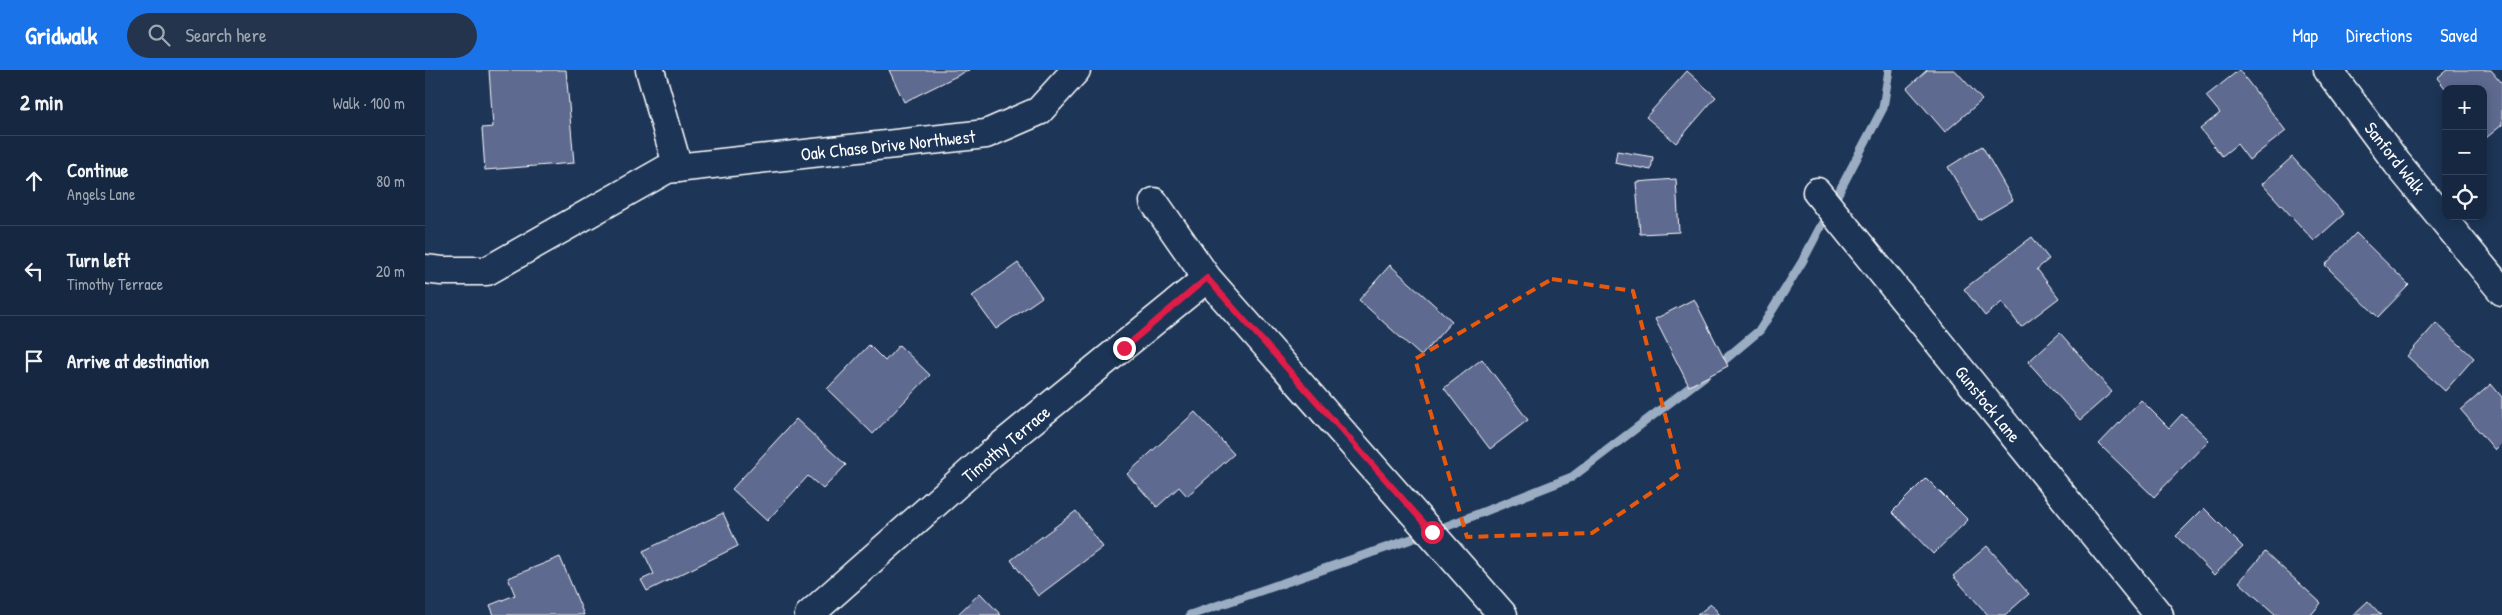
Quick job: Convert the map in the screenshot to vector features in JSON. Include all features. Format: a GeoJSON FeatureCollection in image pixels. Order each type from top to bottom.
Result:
{"type":"FeatureCollection","features":[{"type":"Feature","properties":{"kind":"street"},"geometry":{"type":"LineString","coordinates":[[650,70],[678,168]]}},
{"type":"Feature","properties":{"kind":"street","name":"Oak Chase Drive Northwest"},"geometry":{"type":"LineString","coordinates":[[425,269],[487,271],[667,170],[987,134],[1039,111],[1076,70]]}},
{"type":"Feature","properties":{"kind":"street","name":"Sanford Walk"},"geometry":{"type":"LineString","coordinates":[[2328,70],[2397,163],[2502,291]]}},
{"type":"Feature","properties":{"kind":"street","name":"Gunstock Lane"},"geometry":{"type":"LineString","coordinates":[[1817,192],[2159,615]]}},
{"type":"Feature","properties":{"kind":"street"},"geometry":{"type":"LineString","coordinates":[[1154,202],[1207,278],[1503,615]]}},
{"type":"Feature","properties":{"kind":"street","name":"Timothy Terrace"},"geometry":{"type":"LineString","coordinates":[[809,615],[991,454],[1207,278]]}},
{"type":"Feature","properties":{"kind":"highlighted area"},"geometry":{"type":"Polygon","coordinates":[[[1552,279],[1633,291],[1680,473],[1592,533],[1467,537],[1415,359],[1552,279]]]}},
{"type":"Feature","properties":{"kind":"building"},"geometry":{"type":"Polygon","coordinates":[[[489,70],[566,70],[574,163],[485,170],[482,128],[493,127],[489,70]]]}},
{"type":"Feature","properties":{"kind":"building"},"geometry":{"type":"Polygon","coordinates":[[[889,70],[969,70],[904,102],[889,70]]]}},
{"type":"Feature","properties":{"kind":"building"},"geometry":{"type":"Polygon","coordinates":[[[1927,70],[1955,70],[1982,100],[1945,132],[1907,88],[1927,70]]]}},
{"type":"Feature","properties":{"kind":"building"},"geometry":{"type":"Polygon","coordinates":[[[2239,70],[2286,131],[2249,160],[2237,144],[2222,156],[2200,129],[2220,113],[2206,96],[2239,70]]]}},
{"type":"Feature","properties":{"kind":"building"},"geometry":{"type":"Polygon","coordinates":[[[2447,70],[2491,70],[2502,83],[2502,125],[2487,137],[2487,85],[2443,85],[2437,78],[2447,70]]]}},
{"type":"Feature","properties":{"kind":"building"},"geometry":{"type":"Polygon","coordinates":[[[1687,71],[1716,97],[1676,143],[1646,117],[1687,71]]]}},
{"type":"Feature","properties":{"kind":"building"},"geometry":{"type":"Polygon","coordinates":[[[1982,146],[2013,200],[1979,220],[1948,167],[1982,146]]]}},
{"type":"Feature","properties":{"kind":"building"},"geometry":{"type":"Polygon","coordinates":[[[1617,151],[1653,157],[1651,170],[1615,163],[1617,151]]]}},
{"type":"Feature","properties":{"kind":"building"},"geometry":{"type":"Polygon","coordinates":[[[2292,157],[2344,214],[2314,241],[2262,184],[2292,157]]]}},
{"type":"Feature","properties":{"kind":"building"},"geometry":{"type":"Polygon","coordinates":[[[1676,179],[1679,232],[1640,234],[1636,182],[1676,179]]]}},
{"type":"Feature","properties":{"kind":"building"},"geometry":{"type":"Polygon","coordinates":[[[2356,233],[2409,285],[2378,317],[2325,265],[2356,233]]]}},
{"type":"Feature","properties":{"kind":"building"},"geometry":{"type":"Polygon","coordinates":[[[2032,237],[2049,259],[2037,269],[2059,298],[2021,327],[2002,302],[1985,316],[1964,289],[2032,237]]]}},
{"type":"Feature","properties":{"kind":"building"},"geometry":{"type":"Polygon","coordinates":[[[1018,263],[1042,297],[996,329],[972,296],[1018,263]]]}},
{"type":"Feature","properties":{"kind":"building"},"geometry":{"type":"Polygon","coordinates":[[[1390,265],[1452,321],[1421,356],[1359,300],[1390,265]]]}},
{"type":"Feature","properties":{"kind":"building"},"geometry":{"type":"Polygon","coordinates":[[[1694,299],[1728,366],[1689,386],[1655,319],[1694,299]]]}},
{"type":"Feature","properties":{"kind":"building"},"geometry":{"type":"Polygon","coordinates":[[[2436,323],[2474,358],[2445,391],[2407,356],[2436,323]]]}},
{"type":"Feature","properties":{"kind":"building"},"geometry":{"type":"Polygon","coordinates":[[[2060,333],[2112,392],[2080,420],[2028,362],[2060,333]]]}},
{"type":"Feature","properties":{"kind":"building"},"geometry":{"type":"Polygon","coordinates":[[[869,345],[885,361],[899,345],[930,375],[873,434],[827,389],[869,345]]]}},
{"type":"Feature","properties":{"kind":"building"},"geometry":{"type":"Polygon","coordinates":[[[1482,359],[1528,420],[1490,449],[1444,388],[1482,359]]]}},
{"type":"Feature","properties":{"kind":"building"},"geometry":{"type":"Polygon","coordinates":[[[2491,384],[2502,397],[2502,443],[2495,450],[2461,410],[2491,384]]]}},
{"type":"Feature","properties":{"kind":"building"},"geometry":{"type":"Polygon","coordinates":[[[2141,400],[2169,428],[2182,414],[2209,440],[2154,497],[2099,444],[2141,400]]]}},
{"type":"Feature","properties":{"kind":"building"},"geometry":{"type":"Polygon","coordinates":[[[1195,412],[1234,454],[1187,496],[1179,487],[1157,507],[1127,474],[1195,412]]]}},
{"type":"Feature","properties":{"kind":"building"},"geometry":{"type":"Polygon","coordinates":[[[796,419],[846,465],[823,489],[808,476],[767,521],[732,489],[796,419]]]}},
{"type":"Feature","properties":{"kind":"building"},"geometry":{"type":"Polygon","coordinates":[[[1926,478],[1968,520],[1933,554],[1892,512],[1926,478]]]}},
{"type":"Feature","properties":{"kind":"building"},"geometry":{"type":"Polygon","coordinates":[[[2204,508],[2243,547],[2214,575],[2176,536],[2204,508]]]}},
{"type":"Feature","properties":{"kind":"building"},"geometry":{"type":"Polygon","coordinates":[[[1076,511],[1103,547],[1038,596],[1011,560],[1076,511]]]}},
{"type":"Feature","properties":{"kind":"building"},"geometry":{"type":"Polygon","coordinates":[[[723,513],[738,546],[647,591],[641,580],[654,574],[643,551],[723,513]]]}},
{"type":"Feature","properties":{"kind":"building"},"geometry":{"type":"Polygon","coordinates":[[[1987,546],[2029,594],[2005,615],[1988,615],[1953,576],[1987,546]]]}},
{"type":"Feature","properties":{"kind":"building"},"geometry":{"type":"Polygon","coordinates":[[[2265,552],[2321,603],[2311,615],[2276,615],[2239,582],[2265,552]]]}},
{"type":"Feature","properties":{"kind":"building"},"geometry":{"type":"Polygon","coordinates":[[[560,557],[584,615],[494,615],[490,605],[515,595],[508,578],[560,557]]]}},
{"type":"Feature","properties":{"kind":"building"},"geometry":{"type":"Polygon","coordinates":[[[980,593],[1001,615],[957,615],[980,593]]]}},
{"type":"Feature","properties":{"kind":"building"},"geometry":{"type":"Polygon","coordinates":[[[2368,601],[2381,615],[2353,615],[2368,601]]]}},
{"type":"Feature","properties":{"kind":"building"},"geometry":{"type":"Polygon","coordinates":[[[1711,604],[1720,615],[1697,615],[1711,604]]]}},
{"type":"Feature","properties":{"kind":"waterway"},"geometry":{"type":"LineString","coordinates":[[1716,367],[1760,330],[1802,262],[1883,108],[1889,70]]}},
{"type":"Feature","properties":{"kind":"waterway"},"geometry":{"type":"LineString","coordinates":[[1190,615],[1432,532],[1572,477],[1706,375]]}},
{"type":"Feature","properties":{"kind":"route"},"geometry":{"type":"LineString","coordinates":[[1124,348],[1207,278],[1432,532]]}}]}
